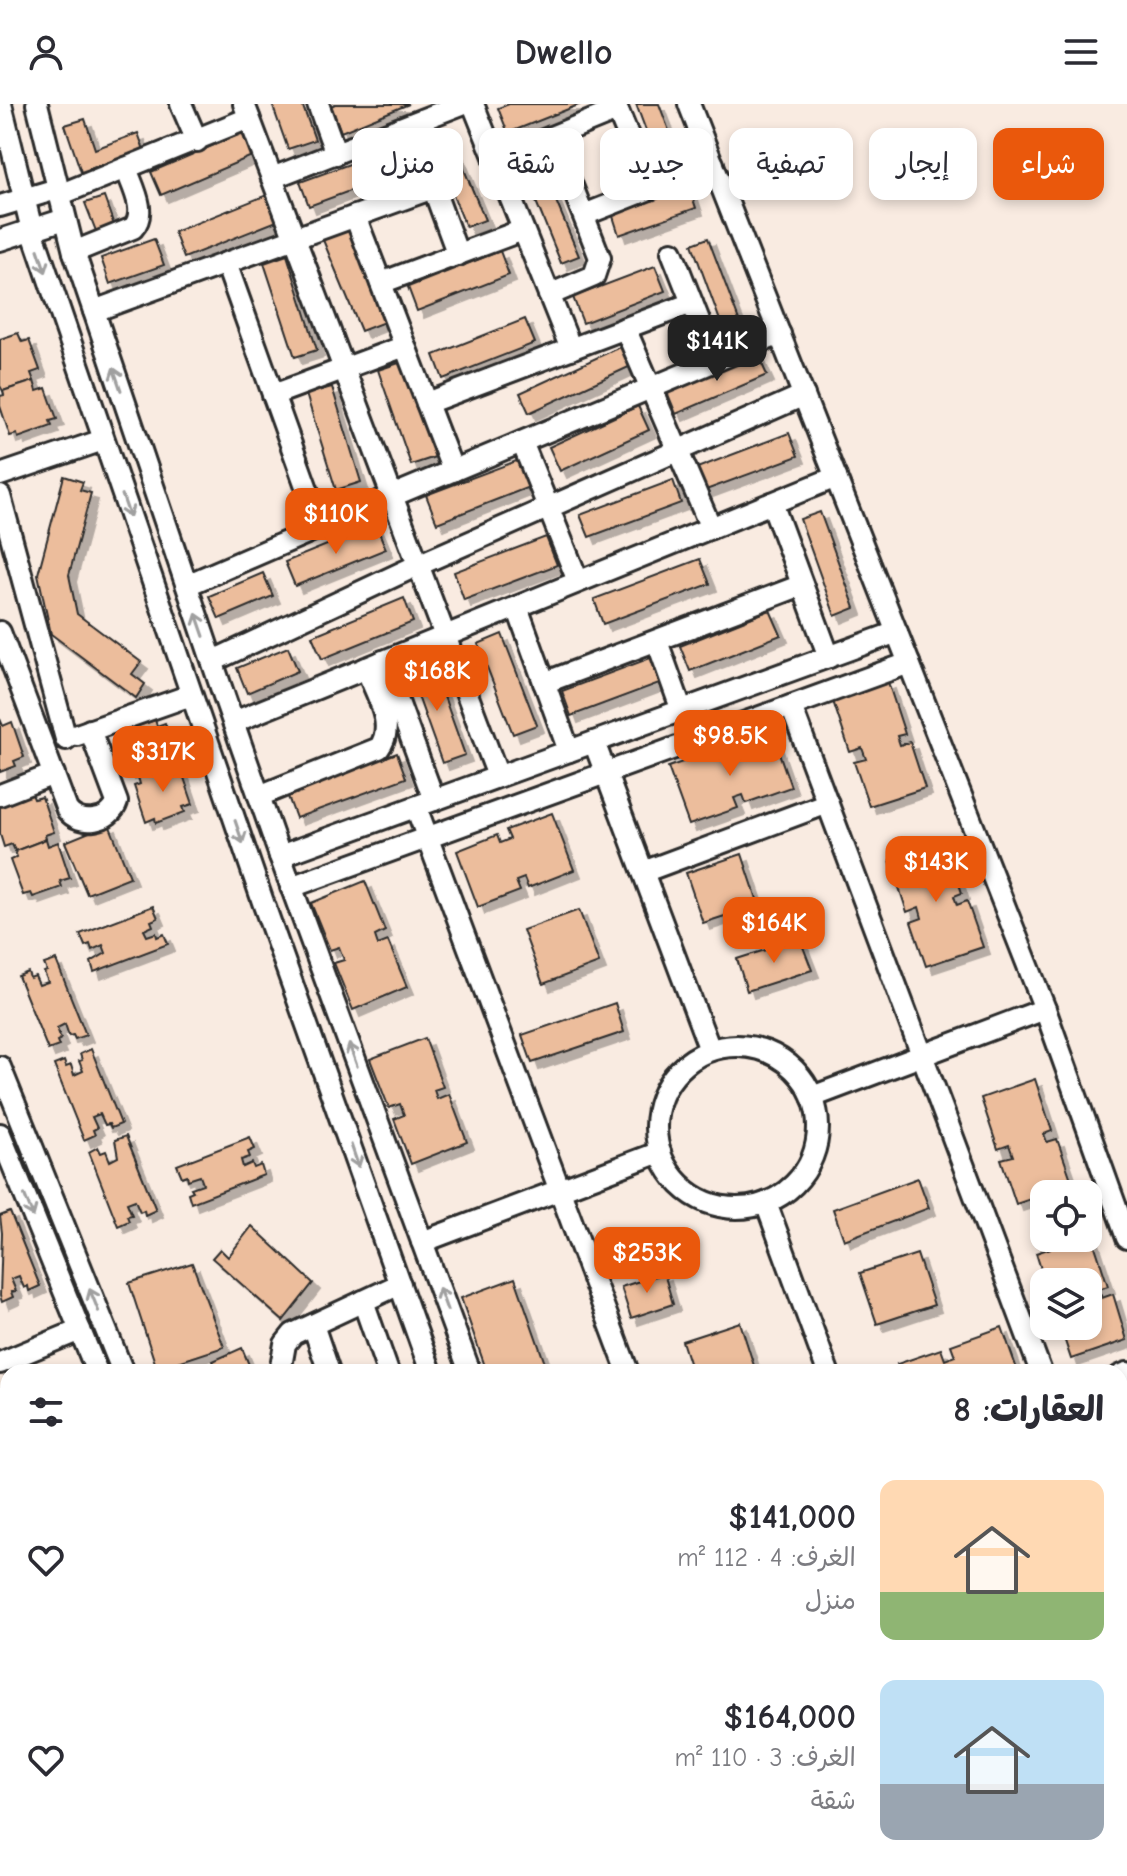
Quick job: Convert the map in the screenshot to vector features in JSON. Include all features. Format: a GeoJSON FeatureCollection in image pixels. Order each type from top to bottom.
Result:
{"type":"FeatureCollection","features":[{"type":"Feature","properties":{"kind":"street"},"geometry":{"type":"LineString","coordinates":[[1,104],[4,132],[32,230],[103,440],[428,1364]]}},
{"type":"Feature","properties":{"kind":"street"},"geometry":{"type":"LineString","coordinates":[[37,104],[74,252],[259,796],[467,1364]]}},
{"type":"Feature","properties":{"kind":"street"},"geometry":{"type":"LineString","coordinates":[[181,104],[197,141]]}},
{"type":"Feature","properties":{"kind":"street"},"geometry":{"type":"LineString","coordinates":[[318,104],[336,154]]}},
{"type":"Feature","properties":{"kind":"street"},"geometry":{"type":"LineString","coordinates":[[272,178],[462,104]]}},
{"type":"Feature","properties":{"kind":"street"},"geometry":{"type":"LineString","coordinates":[[473,104],[482,128]]}},
{"type":"Feature","properties":{"kind":"street"},"geometry":{"type":"LineString","coordinates":[[689,104],[699,128]]}},
{"type":"Feature","properties":{"kind":"street"},"geometry":{"type":"LineString","coordinates":[[572,128],[616,107],[625,128]]}},
{"type":"Feature","properties":{"kind":"street"},"geometry":{"type":"LineString","coordinates":[[0,206],[58,192],[197,141],[247,111],[498,776]]}},
{"type":"Feature","properties":{"kind":"street"},"geometry":{"type":"LineString","coordinates":[[713,164],[1045,1009],[1127,1238]]}},
{"type":"Feature","properties":{"kind":"street"},"geometry":{"type":"LineString","coordinates":[[74,252],[137,224],[140,213],[126,168]]}},
{"type":"Feature","properties":{"kind":"street"},"geometry":{"type":"LineString","coordinates":[[94,311],[400,200]]}},
{"type":"Feature","properties":{"kind":"street"},"geometry":{"type":"LineString","coordinates":[[437,200],[458,255]]}},
{"type":"Feature","properties":{"kind":"street"},"geometry":{"type":"LineString","coordinates":[[511,200],[571,349]]}},
{"type":"Feature","properties":{"kind":"street"},"geometry":{"type":"LineString","coordinates":[[549,295],[594,276],[598,270],[600,258],[578,200]]}},
{"type":"Feature","properties":{"kind":"street"},"geometry":{"type":"LineString","coordinates":[[584,215],[622,200]]}},
{"type":"Feature","properties":{"kind":"street"},"geometry":{"type":"LineString","coordinates":[[355,216],[453,471]]}},
{"type":"Feature","properties":{"kind":"street"},"geometry":{"type":"LineString","coordinates":[[0,240],[65,219]]}},
{"type":"Feature","properties":{"kind":"street"},"geometry":{"type":"LineString","coordinates":[[381,283],[523,230]]}},
{"type":"Feature","properties":{"kind":"street"},"geometry":{"type":"LineString","coordinates":[[672,252],[715,361]]}},
{"type":"Feature","properties":{"kind":"street"},"geometry":{"type":"LineString","coordinates":[[226,263],[321,528]]}},
{"type":"Feature","properties":{"kind":"street"},"geometry":{"type":"LineString","coordinates":[[427,403],[692,303]]}},
{"type":"Feature","properties":{"kind":"street"},"geometry":{"type":"LineString","coordinates":[[625,328],[711,528]]}},
{"type":"Feature","properties":{"kind":"street"},"geometry":{"type":"LineString","coordinates":[[187,585],[780,334]]}},
{"type":"Feature","properties":{"kind":"street"},"geometry":{"type":"LineString","coordinates":[[273,395],[405,346]]}},
{"type":"Feature","properties":{"kind":"street"},"geometry":{"type":"LineString","coordinates":[[213,661],[418,565],[804,395]]}},
{"type":"Feature","properties":{"kind":"street"},"geometry":{"type":"LineString","coordinates":[[0,475],[103,440]]}},
{"type":"Feature","properties":{"kind":"street"},"geometry":{"type":"LineString","coordinates":[[522,442],[578,581]]}},
{"type":"Feature","properties":{"kind":"street"},"geometry":{"type":"LineString","coordinates":[[234,722],[836,477]]}},
{"type":"Feature","properties":{"kind":"street"},"geometry":{"type":"LineString","coordinates":[[0,496],[66,739]]}},
{"type":"Feature","properties":{"kind":"street"},"geometry":{"type":"LineString","coordinates":[[772,503],[829,657]]}},
{"type":"Feature","properties":{"kind":"street"},"geometry":{"type":"LineString","coordinates":[[544,683],[802,585]]}},
{"type":"Feature","properties":{"kind":"street"},"geometry":{"type":"LineString","coordinates":[[517,607],[569,751]]}},
{"type":"Feature","properties":{"kind":"street"},"geometry":{"type":"LineString","coordinates":[[0,632],[67,810],[76,819],[88,821],[115,809],[117,798],[90,730]]}},
{"type":"Feature","properties":{"kind":"street"},"geometry":{"type":"LineString","coordinates":[[280,856],[897,632]]}},
{"type":"Feature","properties":{"kind":"street"},"geometry":{"type":"LineString","coordinates":[[657,641],[682,711]]}},
{"type":"Feature","properties":{"kind":"street"},"geometry":{"type":"LineString","coordinates":[[291,887],[909,663]]}},
{"type":"Feature","properties":{"kind":"street"},"geometry":{"type":"LineString","coordinates":[[375,665],[425,803],[427,838],[625,1364]]}},
{"type":"Feature","properties":{"kind":"street"},"geometry":{"type":"LineString","coordinates":[[43,747],[191,695]]}},
{"type":"Feature","properties":{"kind":"street"},"geometry":{"type":"LineString","coordinates":[[791,706],[1038,1364]]}},
{"type":"Feature","properties":{"kind":"street"},"geometry":{"type":"LineString","coordinates":[[259,796],[373,752],[379,748],[395,718]]}},
{"type":"Feature","properties":{"kind":"street"},"geometry":{"type":"LineString","coordinates":[[594,742],[710,1050]]}},
{"type":"Feature","properties":{"kind":"street"},"geometry":{"type":"LineString","coordinates":[[0,795],[54,774]]}},
{"type":"Feature","properties":{"kind":"street"},"geometry":{"type":"LineString","coordinates":[[643,872],[828,803]]}},
{"type":"Feature","properties":{"kind":"street"},"geometry":{"type":"LineString","coordinates":[[812,1097],[1045,1009]]}},
{"type":"Feature","properties":{"kind":"street"},"geometry":{"type":"LineString","coordinates":[[734,1045],[759,1048],[781,1059],[799,1075],[812,1097],[818,1122],[815,1147],[805,1171],[788,1190],[766,1203],[740,1208],[714,1205],[691,1193],[672,1175],[660,1152],[656,1127],[659,1102],[671,1080],[688,1062],[710,1050],[734,1045]]}},
{"type":"Feature","properties":{"kind":"street"},"geometry":{"type":"LineString","coordinates":[[0,1067],[120,1364]]}},
{"type":"Feature","properties":{"kind":"street"},"geometry":{"type":"LineString","coordinates":[[0,1134],[94,1364]]}},
{"type":"Feature","properties":{"kind":"street"},"geometry":{"type":"LineString","coordinates":[[422,1242],[660,1152]]}},
{"type":"Feature","properties":{"kind":"street"},"geometry":{"type":"LineString","coordinates":[[766,1203],[825,1364]]}},
{"type":"Feature","properties":{"kind":"street"},"geometry":{"type":"LineString","coordinates":[[282,1364],[289,1338],[400,1284]]}},
{"type":"Feature","properties":{"kind":"street"},"geometry":{"type":"LineString","coordinates":[[363,1301],[385,1364]]}},
{"type":"Feature","properties":{"kind":"street"},"geometry":{"type":"LineString","coordinates":[[313,1325],[326,1364]]}},
{"type":"Feature","properties":{"kind":"street"},"geometry":{"type":"LineString","coordinates":[[0,1363],[80,1330]]}},
{"type":"Feature","properties":{"kind":"building"},"geometry":{"type":"Polygon","coordinates":[[[272,104],[302,104],[315,140],[288,149],[272,104]]]}},
{"type":"Feature","properties":{"kind":"building"},"geometry":{"type":"Polygon","coordinates":[[[409,104],[341,132],[331,106],[409,104]]]}},
{"type":"Feature","properties":{"kind":"building"},"geometry":{"type":"Polygon","coordinates":[[[509,104],[581,104],[521,128],[506,128],[498,108],[509,104]]]}},
{"type":"Feature","properties":{"kind":"building"},"geometry":{"type":"Polygon","coordinates":[[[636,104],[659,104],[668,128],[645,128],[636,104]]]}},
{"type":"Feature","properties":{"kind":"building"},"geometry":{"type":"Polygon","coordinates":[[[85,119],[95,149],[138,133],[144,150],[81,172],[65,125],[85,119]]]}},
{"type":"Feature","properties":{"kind":"building"},"geometry":{"type":"Polygon","coordinates":[[[242,133],[252,156],[161,195],[151,172],[242,133]]]}},
{"type":"Feature","properties":{"kind":"building"},"geometry":{"type":"Polygon","coordinates":[[[352,163],[352,190],[309,206],[300,182],[352,163]]]}},
{"type":"Feature","properties":{"kind":"building"},"geometry":{"type":"Polygon","coordinates":[[[463,167],[485,220],[466,227],[455,200],[463,200],[463,167]]]}},
{"type":"Feature","properties":{"kind":"building"},"geometry":{"type":"Polygon","coordinates":[[[267,195],[277,221],[184,258],[174,232],[267,195]]]}},
{"type":"Feature","properties":{"kind":"building"},"geometry":{"type":"Polygon","coordinates":[[[104,197],[114,225],[96,231],[85,203],[104,197]]]}},
{"type":"Feature","properties":{"kind":"building"},"geometry":{"type":"Polygon","coordinates":[[[535,200],[556,200],[579,256],[561,263],[535,200]]]}},
{"type":"Feature","properties":{"kind":"building"},"geometry":{"type":"Polygon","coordinates":[[[641,200],[693,200],[696,208],[619,235],[611,210],[641,200]]]}},
{"type":"Feature","properties":{"kind":"building"},"geometry":{"type":"Polygon","coordinates":[[[349,229],[387,321],[361,331],[323,240],[349,229]]]}},
{"type":"Feature","properties":{"kind":"building"},"geometry":{"type":"Polygon","coordinates":[[[708,238],[743,331],[726,337],[692,244],[708,238]]]}},
{"type":"Feature","properties":{"kind":"building"},"geometry":{"type":"Polygon","coordinates":[[[154,239],[164,265],[110,284],[101,258],[154,239]]]}},
{"type":"Feature","properties":{"kind":"building"},"geometry":{"type":"Polygon","coordinates":[[[500,251],[509,275],[417,311],[408,287],[500,251]]]}},
{"type":"Feature","properties":{"kind":"building"},"geometry":{"type":"Polygon","coordinates":[[[287,255],[317,350],[295,357],[264,263],[287,255]]]}},
{"type":"Feature","properties":{"kind":"building"},"geometry":{"type":"Polygon","coordinates":[[[655,266],[665,291],[583,323],[573,297],[655,266]]]}},
{"type":"Feature","properties":{"kind":"building"},"geometry":{"type":"Polygon","coordinates":[[[525,319],[535,343],[443,379],[434,355],[525,319]]]}},
{"type":"Feature","properties":{"kind":"building"},"geometry":{"type":"Polygon","coordinates":[[[18,333],[22,342],[29,340],[40,370],[31,373],[34,381],[3,391],[0,386],[0,339],[18,333]]]}},
{"type":"Feature","properties":{"kind":"building"},"geometry":{"type":"Polygon","coordinates":[[[622,346],[631,366],[529,413],[520,393],[622,346]]]}},
{"type":"Feature","properties":{"kind":"building"},"geometry":{"type":"Polygon","coordinates":[[[757,353],[767,375],[676,414],[667,392],[757,353]]]}},
{"type":"Feature","properties":{"kind":"building"},"geometry":{"type":"Polygon","coordinates":[[[402,362],[435,457],[411,465],[378,370],[402,362]]]}},
{"type":"Feature","properties":{"kind":"building"},"geometry":{"type":"Polygon","coordinates":[[[34,381],[37,391],[46,388],[57,419],[50,421],[52,426],[18,438],[17,434],[10,436],[0,406],[0,396],[4,395],[3,391],[34,381]]]}},
{"type":"Feature","properties":{"kind":"building"},"geometry":{"type":"Polygon","coordinates":[[[332,387],[361,482],[336,490],[306,394],[332,387]]]}},
{"type":"Feature","properties":{"kind":"building"},"geometry":{"type":"Polygon","coordinates":[[[638,406],[649,430],[560,471],[549,447],[638,406]]]}},
{"type":"Feature","properties":{"kind":"building"},"geometry":{"type":"Polygon","coordinates":[[[789,433],[798,456],[706,490],[697,468],[789,433]]]}},
{"type":"Feature","properties":{"kind":"building"},"geometry":{"type":"Polygon","coordinates":[[[519,460],[529,487],[437,523],[426,495],[519,460]]]}},
{"type":"Feature","properties":{"kind":"building"},"geometry":{"type":"Polygon","coordinates":[[[64,476],[83,482],[80,490],[91,493],[69,575],[77,614],[141,662],[132,674],[145,684],[136,698],[51,634],[38,574],[64,476]]]}},
{"type":"Feature","properties":{"kind":"building"},"geometry":{"type":"Polygon","coordinates":[[[673,480],[681,503],[589,537],[580,515],[673,480]]]}},
{"type":"Feature","properties":{"kind":"building"},"geometry":{"type":"Polygon","coordinates":[[[820,512],[855,608],[835,616],[800,519],[820,512]]]}},
{"type":"Feature","properties":{"kind":"building"},"geometry":{"type":"Polygon","coordinates":[[[376,525],[386,549],[295,586],[285,562],[376,525]]]}},
{"type":"Feature","properties":{"kind":"building"},"geometry":{"type":"Polygon","coordinates":[[[546,537],[557,565],[464,600],[454,572],[546,537]]]}},
{"type":"Feature","properties":{"kind":"building"},"geometry":{"type":"Polygon","coordinates":[[[700,559],[710,584],[603,624],[594,599],[700,559]]]}},
{"type":"Feature","properties":{"kind":"building"},"geometry":{"type":"Polygon","coordinates":[[[263,573],[273,596],[219,619],[209,596],[263,573]]]}},
{"type":"Feature","properties":{"kind":"building"},"geometry":{"type":"Polygon","coordinates":[[[404,598],[413,622],[322,659],[312,636],[404,598]]]}},
{"type":"Feature","properties":{"kind":"building"},"geometry":{"type":"Polygon","coordinates":[[[770,610],[781,635],[690,671],[680,646],[770,610]]]}},
{"type":"Feature","properties":{"kind":"building"},"geometry":{"type":"Polygon","coordinates":[[[502,634],[537,725],[513,734],[478,644],[502,634]]]}},
{"type":"Feature","properties":{"kind":"building"},"geometry":{"type":"Polygon","coordinates":[[[288,647],[298,671],[247,693],[237,668],[288,647]]]}},
{"type":"Feature","properties":{"kind":"building"},"geometry":{"type":"Polygon","coordinates":[[[653,657],[662,682],[571,716],[562,691],[653,657]]]}},
{"type":"Feature","properties":{"kind":"building"},"geometry":{"type":"Polygon","coordinates":[[[432,663],[465,755],[442,763],[409,671],[432,663]]]}},
{"type":"Feature","properties":{"kind":"building"},"geometry":{"type":"Polygon","coordinates":[[[888,682],[905,734],[897,736],[900,745],[910,742],[925,788],[869,806],[854,762],[866,759],[862,748],[850,752],[833,701],[888,682]]]}},
{"type":"Feature","properties":{"kind":"building"},"geometry":{"type":"Polygon","coordinates":[[[0,719],[3,726],[12,722],[24,757],[14,761],[16,766],[0,772],[0,719]]]}},
{"type":"Feature","properties":{"kind":"building"},"geometry":{"type":"Polygon","coordinates":[[[155,720],[157,726],[165,723],[177,758],[168,762],[169,766],[138,777],[135,771],[128,773],[118,745],[124,742],[121,732],[155,720]]]}},
{"type":"Feature","properties":{"kind":"building"},"geometry":{"type":"Polygon","coordinates":[[[771,730],[791,787],[746,803],[743,795],[734,798],[738,808],[689,825],[668,767],[714,751],[717,760],[728,757],[724,747],[771,730]]]}},
{"type":"Feature","properties":{"kind":"building"},"geometry":{"type":"Polygon","coordinates":[[[397,753],[406,778],[296,818],[287,794],[397,753]]]}},
{"type":"Feature","properties":{"kind":"building"},"geometry":{"type":"Polygon","coordinates":[[[169,766],[171,772],[181,769],[193,804],[183,807],[185,812],[156,823],[155,818],[146,822],[134,786],[140,784],[138,777],[169,766]]]}},
{"type":"Feature","properties":{"kind":"building"},"geometry":{"type":"Polygon","coordinates":[[[32,794],[34,799],[42,797],[54,832],[45,835],[46,839],[15,851],[12,844],[4,847],[0,834],[0,805],[32,794]]]}},
{"type":"Feature","properties":{"kind":"building"},"geometry":{"type":"Polygon","coordinates":[[[552,813],[574,870],[528,888],[524,878],[516,881],[520,891],[478,907],[457,851],[497,835],[500,843],[510,839],[506,830],[552,813]]]}},
{"type":"Feature","properties":{"kind":"building"},"geometry":{"type":"Polygon","coordinates":[[[109,824],[130,877],[87,894],[65,842],[109,824]]]}},
{"type":"Feature","properties":{"kind":"building"},"geometry":{"type":"Polygon","coordinates":[[[46,839],[48,846],[58,842],[70,878],[60,881],[62,887],[33,897],[31,893],[23,895],[10,860],[17,857],[15,851],[46,839]]]}},
{"type":"Feature","properties":{"kind":"building"},"geometry":{"type":"Polygon","coordinates":[[[945,842],[962,893],[954,896],[957,905],[967,901],[983,947],[926,966],[911,922],[922,918],[919,907],[907,912],[890,860],[945,842]]]}},
{"type":"Feature","properties":{"kind":"building"},"geometry":{"type":"Polygon","coordinates":[[[742,854],[759,905],[703,923],[686,873],[742,854]]]}},
{"type":"Feature","properties":{"kind":"building"},"geometry":{"type":"Polygon","coordinates":[[[365,881],[385,931],[375,936],[378,945],[388,941],[407,987],[353,1010],[334,963],[344,960],[339,947],[330,950],[311,903],[365,881]]]}},
{"type":"Feature","properties":{"kind":"building"},"geometry":{"type":"Polygon","coordinates":[[[153,906],[158,918],[151,921],[153,926],[144,930],[147,936],[164,934],[168,944],[94,972],[91,962],[106,953],[103,945],[92,950],[90,944],[85,946],[80,934],[153,906]]]}},
{"type":"Feature","properties":{"kind":"building"},"geometry":{"type":"Polygon","coordinates":[[[579,910],[599,963],[543,984],[523,930],[579,910]]]}},
{"type":"Feature","properties":{"kind":"building"},"geometry":{"type":"Polygon","coordinates":[[[800,939],[812,970],[747,991],[737,959],[800,939]]]}},
{"type":"Feature","properties":{"kind":"building"},"geometry":{"type":"Polygon","coordinates":[[[56,960],[86,1035],[75,1039],[73,1035],[69,1036],[65,1024],[57,1028],[61,1039],[57,1041],[59,1046],[48,1050],[18,976],[28,972],[30,978],[35,976],[39,985],[48,982],[44,964],[56,960]]]}},
{"type":"Feature","properties":{"kind":"building"},"geometry":{"type":"Polygon","coordinates":[[[615,1003],[624,1032],[532,1063],[522,1035],[615,1003]]]}},
{"type":"Feature","properties":{"kind":"building"},"geometry":{"type":"Polygon","coordinates":[[[425,1038],[443,1087],[434,1090],[437,1099],[449,1094],[467,1142],[411,1164],[394,1119],[404,1115],[400,1104],[389,1108],[370,1059],[425,1038]]]}},
{"type":"Feature","properties":{"kind":"building"},"geometry":{"type":"Polygon","coordinates":[[[91,1049],[121,1124],[111,1128],[109,1124],[105,1125],[100,1114],[92,1117],[97,1128],[93,1130],[95,1135],[84,1140],[54,1065],[64,1061],[66,1067],[71,1065],[74,1075],[83,1071],[80,1054],[91,1049]]]}},
{"type":"Feature","properties":{"kind":"building"},"geometry":{"type":"Polygon","coordinates":[[[1035,1079],[1052,1131],[1044,1134],[1047,1142],[1057,1139],[1071,1180],[1030,1180],[1030,1199],[1016,1204],[1001,1159],[1013,1156],[1009,1145],[998,1149],[981,1098],[1035,1079]]]}},
{"type":"Feature","properties":{"kind":"building"},"geometry":{"type":"Polygon","coordinates":[[[126,1136],[156,1210],[145,1215],[144,1210],[140,1212],[135,1200],[127,1203],[132,1215],[127,1216],[129,1221],[118,1226],[89,1152],[98,1147],[101,1153],[106,1151],[110,1161],[118,1157],[115,1140],[126,1136]]]}},
{"type":"Feature","properties":{"kind":"building"},"geometry":{"type":"Polygon","coordinates":[[[250,1137],[255,1149],[248,1152],[250,1157],[241,1160],[243,1167],[252,1163],[254,1168],[261,1165],[264,1175],[191,1203],[188,1193],[193,1191],[191,1188],[203,1184],[200,1176],[188,1180],[187,1175],[182,1177],[177,1165],[250,1137]]]}},
{"type":"Feature","properties":{"kind":"building"},"geometry":{"type":"Polygon","coordinates":[[[918,1178],[929,1208],[844,1240],[833,1209],[918,1178]]]}},
{"type":"Feature","properties":{"kind":"building"},"geometry":{"type":"Polygon","coordinates":[[[10,1212],[40,1286],[29,1291],[28,1286],[24,1288],[19,1276],[11,1279],[16,1291],[11,1292],[13,1297],[2,1302],[0,1216],[10,1212]]]}},
{"type":"Feature","properties":{"kind":"building"},"geometry":{"type":"Polygon","coordinates":[[[252,1226],[313,1283],[283,1321],[212,1258],[220,1249],[228,1257],[252,1226]]]}},
{"type":"Feature","properties":{"kind":"building"},"geometry":{"type":"Polygon","coordinates":[[[1097,1252],[1108,1286],[1102,1288],[1102,1268],[1041,1268],[1036,1253],[1097,1252]]]}},
{"type":"Feature","properties":{"kind":"building"},"geometry":{"type":"Polygon","coordinates":[[[917,1254],[934,1305],[877,1324],[860,1273],[917,1254]]]}},
{"type":"Feature","properties":{"kind":"building"},"geometry":{"type":"Polygon","coordinates":[[[192,1263],[224,1347],[172,1364],[155,1364],[129,1283],[192,1263]]]}},
{"type":"Feature","properties":{"kind":"building"},"geometry":{"type":"Polygon","coordinates":[[[664,1273],[673,1304],[631,1318],[621,1287],[664,1273]]]}},
{"type":"Feature","properties":{"kind":"building"},"geometry":{"type":"Polygon","coordinates":[[[515,1278],[545,1364],[484,1364],[461,1298],[515,1278]]]}},
{"type":"Feature","properties":{"kind":"building"},"geometry":{"type":"Polygon","coordinates":[[[1113,1294],[1127,1340],[1071,1359],[1065,1340],[1102,1340],[1102,1298],[1113,1294]]]}},
{"type":"Feature","properties":{"kind":"building"},"geometry":{"type":"Polygon","coordinates":[[[740,1322],[753,1364],[689,1364],[682,1341],[740,1322]]]}},
{"type":"Feature","properties":{"kind":"building"},"geometry":{"type":"Polygon","coordinates":[[[1002,1327],[1015,1364],[897,1364],[941,1349],[945,1360],[955,1356],[951,1345],[1002,1327]]]}},
{"type":"Feature","properties":{"kind":"building"},"geometry":{"type":"Polygon","coordinates":[[[242,1348],[249,1364],[214,1364],[213,1361],[242,1348]]]}}]}
